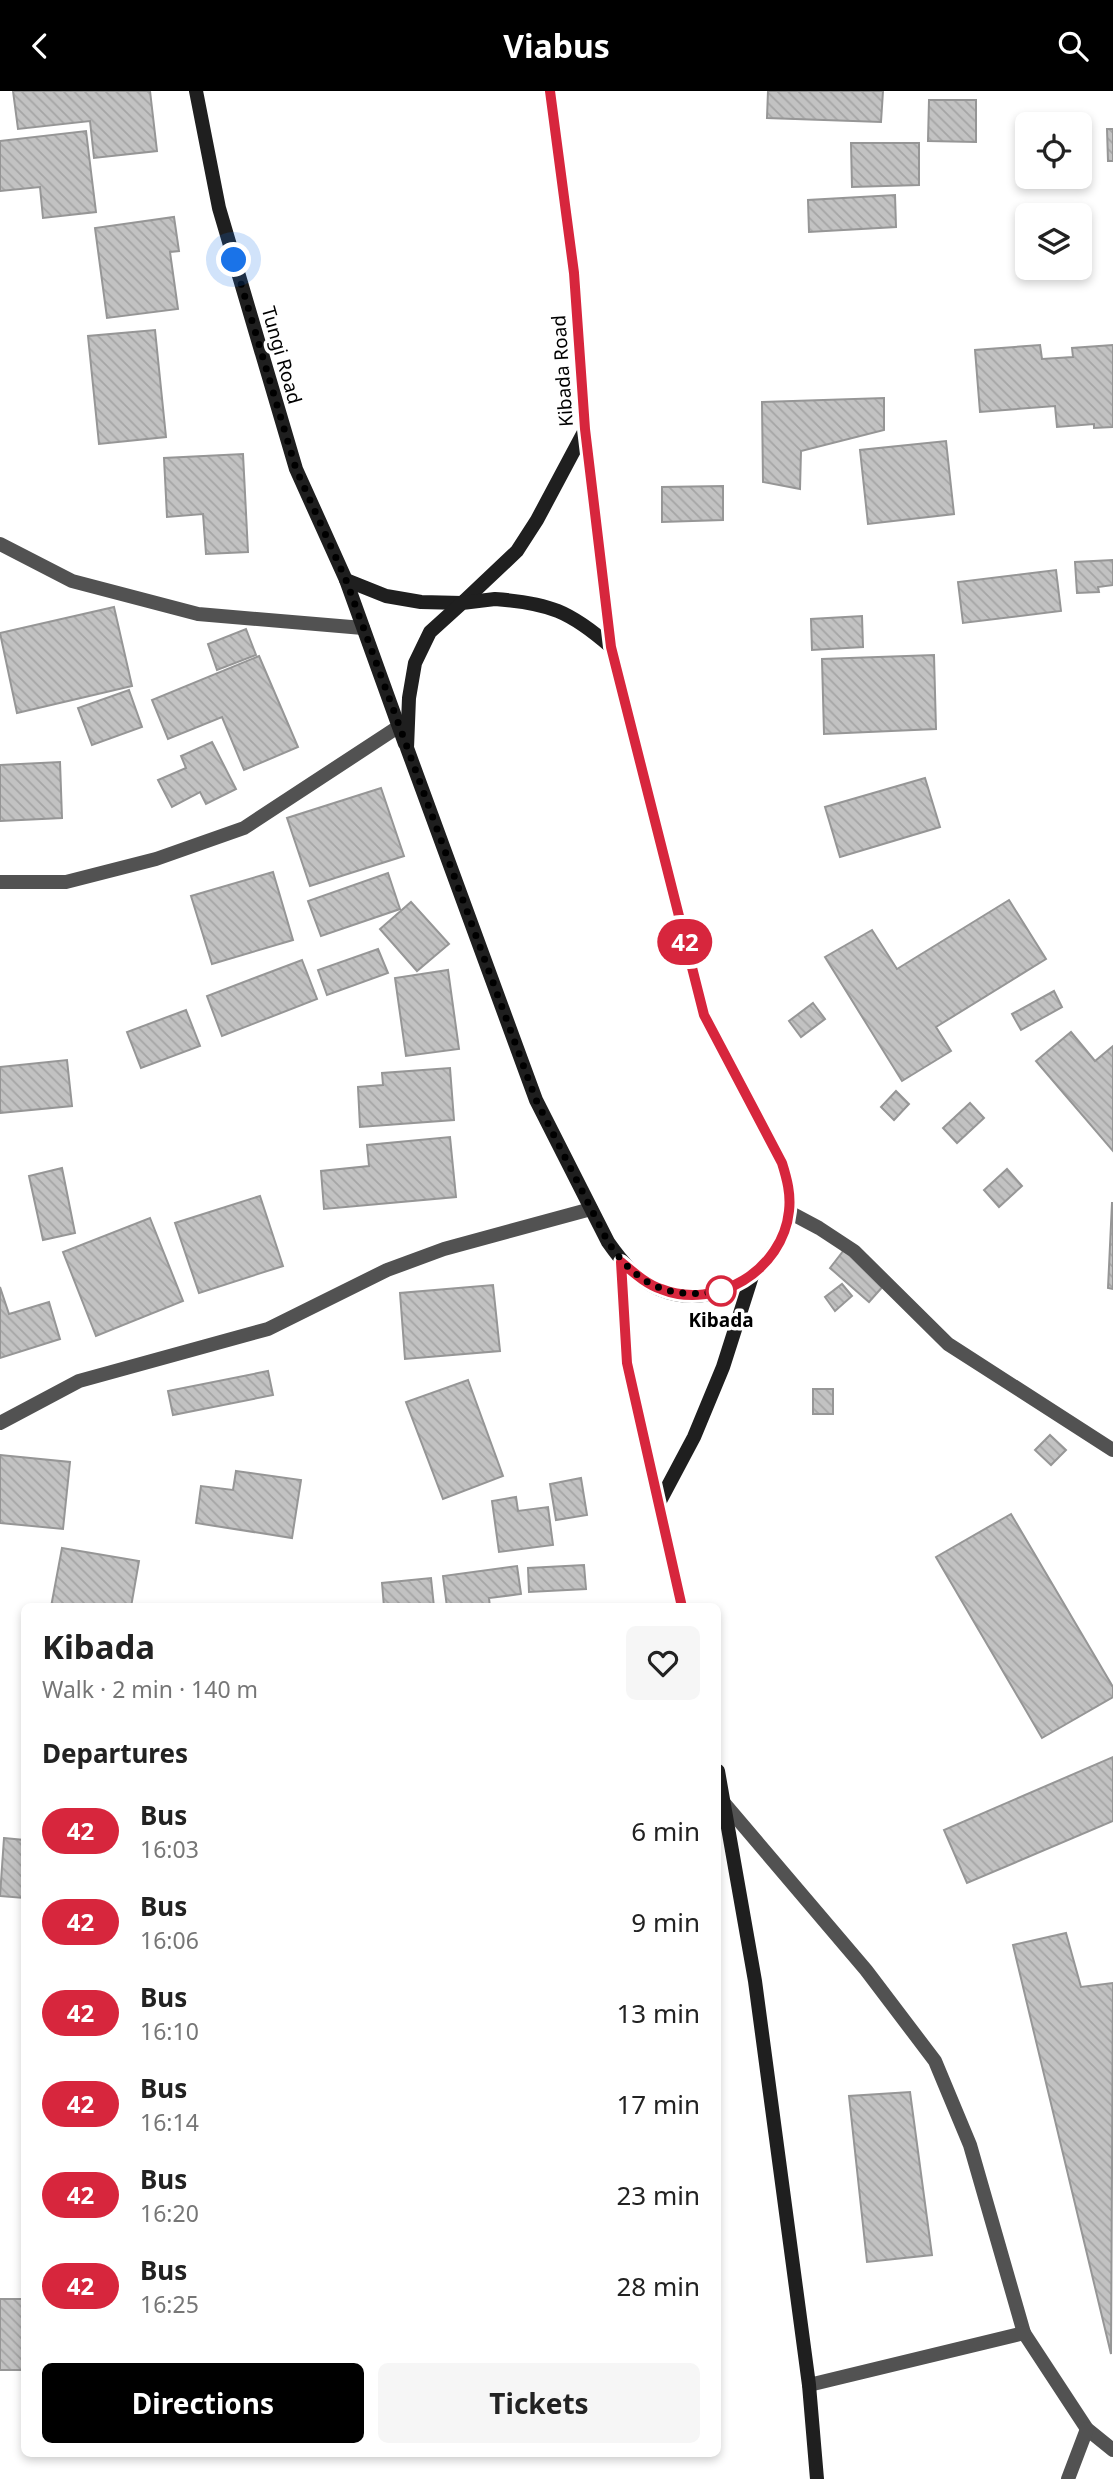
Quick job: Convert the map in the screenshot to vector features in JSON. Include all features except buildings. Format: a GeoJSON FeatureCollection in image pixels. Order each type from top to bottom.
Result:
{"type":"FeatureCollection","features":[{"type":"Feature","properties":{"kind":"main road","name":"Tungi Road"},"geometry":{"type":"LineString","coordinates":[[196,91],[219,208],[296,469],[346,580],[536,1100],[608,1242],[621,1262]]}},
{"type":"Feature","properties":{"kind":"main road","name":"Kibada Road"},"geometry":{"type":"LineString","coordinates":[[550,91],[574,273],[585,429],[611,647],[704,1015],[782,1163],[789,1187],[789,1212]]}},
{"type":"Feature","properties":{"kind":"main road"},"geometry":{"type":"LineString","coordinates":[[407,748],[409,698],[415,663],[430,632],[517,551],[537,520],[585,429]]}},
{"type":"Feature","properties":{"kind":"main road"},"geometry":{"type":"LineString","coordinates":[[346,580],[386,596],[421,602],[462,603],[495,599],[530,602],[559,610],[586,625],[611,647]]}},
{"type":"Feature","properties":{"kind":"main road"},"geometry":{"type":"LineString","coordinates":[[621,1262],[639,1278],[661,1290],[683,1294],[708,1294],[732,1288],[752,1276],[769,1259],[782,1237],[789,1212]]}},
{"type":"Feature","properties":{"kind":"main road"},"geometry":{"type":"LineString","coordinates":[[621,1262],[627,1363],[681,1603]]}},
{"type":"Feature","properties":{"kind":"main road"},"geometry":{"type":"LineString","coordinates":[[660,1501],[694,1437],[723,1367],[752,1276]]}},
{"type":"Feature","properties":{"kind":"main road"},"geometry":{"type":"LineString","coordinates":[[721,1787],[755,1982],[810,2385],[817,2479]]}},
{"type":"Feature","properties":{"kind":"street"},"geometry":{"type":"LineString","coordinates":[[0,544],[72,581],[198,614],[363,628]]}},
{"type":"Feature","properties":{"kind":"street"},"geometry":{"type":"LineString","coordinates":[[0,882],[66,882],[156,859],[244,828],[398,727]]}},
{"type":"Feature","properties":{"kind":"street"},"geometry":{"type":"LineString","coordinates":[[0,1423],[79,1381],[268,1329],[387,1270],[444,1249],[591,1209]]}},
{"type":"Feature","properties":{"kind":"street"},"geometry":{"type":"LineString","coordinates":[[789,1212],[854,1251],[948,1344],[1113,1450]]}},
{"type":"Feature","properties":{"kind":"street"},"geometry":{"type":"LineString","coordinates":[[724,1803],[866,1970],[935,2061],[970,2145],[1024,2333],[1087,2429],[1113,2450]]}},
{"type":"Feature","properties":{"kind":"street"},"geometry":{"type":"LineString","coordinates":[[810,2385],[1024,2333]]}},
{"type":"Feature","properties":{"kind":"street"},"geometry":{"type":"LineString","coordinates":[[1068,2479],[1087,2429]]}},
{"type":"Feature","properties":{"kind":"bus line","name":"42"},"geometry":{"type":"LineString","coordinates":[[550,91],[574,273],[585,429],[611,647],[704,1015],[782,1163],[789,1187],[789,1212],[782,1237],[769,1259],[752,1276],[732,1288],[708,1294],[683,1294],[661,1290],[639,1278],[621,1262],[627,1363],[681,1603]]}},
{"type":"Feature","properties":{"kind":"place","name":"Kibada"},"geometry":{"type":"Point","coordinates":[721,1291]}},
{"type":"Feature","properties":{"kind":"route"},"geometry":{"type":"LineString","coordinates":[[234,260],[296,469],[346,580],[536,1100],[608,1242],[621,1262],[639,1278],[661,1290],[683,1294],[708,1294],[732,1288],[721,1291]]}}]}
